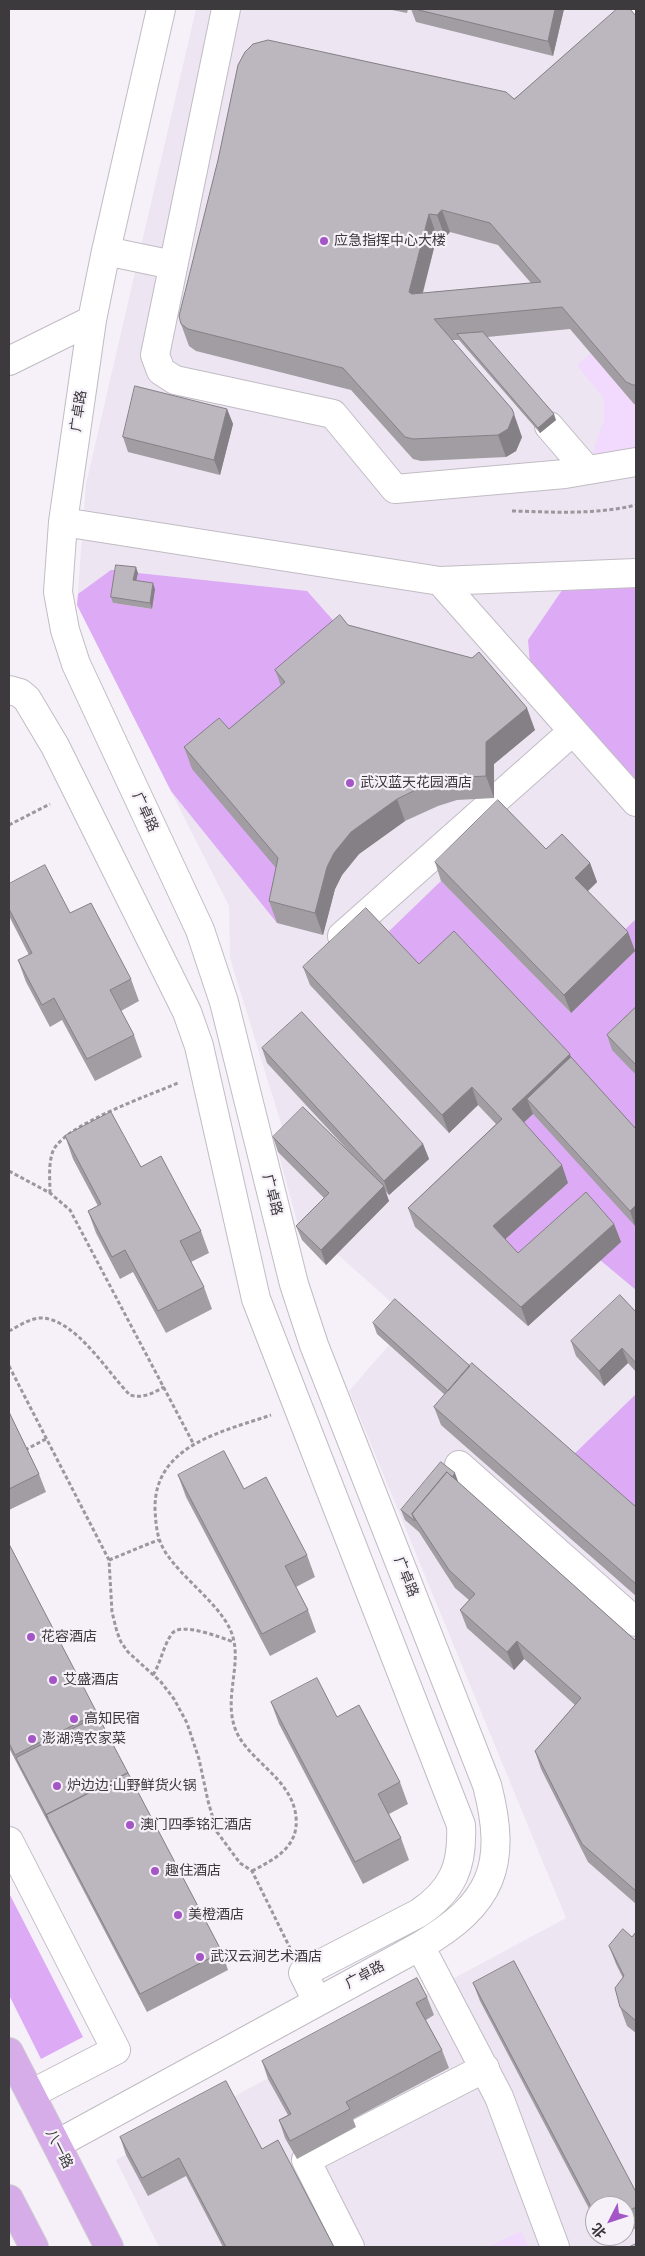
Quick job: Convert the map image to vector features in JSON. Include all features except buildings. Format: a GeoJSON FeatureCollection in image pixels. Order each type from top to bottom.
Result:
{"type":"FeatureCollection","features":[{"type":"Feature","properties":{"kind":"main road","name":"八一路"},"geometry":{"type":"LineString","coordinates":[[9,2052],[109,2247]]}},
{"type":"Feature","properties":{"kind":"main road"},"geometry":{"type":"LineString","coordinates":[[9,2199],[34,2247]]}},
{"type":"Feature","properties":{"kind":"street","name":"广卓路"},"geometry":{"type":"LineString","coordinates":[[57,2144],[420,1946],[452,1926],[478,1899],[489,1880],[496,1856],[497,1842],[496,1824],[488,1785],[314,1345],[294,1284],[224,1002],[200,930],[76,664],[65,630],[58,592],[63,522],[92,320],[161,9]]}},
{"type":"Feature","properties":{"kind":"street"},"geometry":{"type":"LineString","coordinates":[[226,9],[155,355],[161,371],[176,380],[333,414],[395,489],[504,480],[636,462]]}},
{"type":"Feature","properties":{"kind":"street"},"geometry":{"type":"LineString","coordinates":[[633,9],[636,12]]}},
{"type":"Feature","properties":{"kind":"street"},"geometry":{"type":"LineString","coordinates":[[106,252],[173,265]]}},
{"type":"Feature","properties":{"kind":"street"},"geometry":{"type":"LineString","coordinates":[[9,361],[92,320]]}},
{"type":"Feature","properties":{"kind":"street"},"geometry":{"type":"LineString","coordinates":[[549,426],[588,470]]}},
{"type":"Feature","properties":{"kind":"street"},"geometry":{"type":"LineString","coordinates":[[63,522],[440,581],[636,573]]}},
{"type":"Feature","properties":{"kind":"street"},"geometry":{"type":"LineString","coordinates":[[440,581],[636,802]]}},
{"type":"Feature","properties":{"kind":"street"},"geometry":{"type":"LineString","coordinates":[[9,690],[20,693],[27,699],[55,746],[187,1012],[198,1046],[256,1299],[461,1825],[462,1844],[454,1878],[433,1904],[303,1973],[317,2001]]}},
{"type":"Feature","properties":{"kind":"street"},"geometry":{"type":"LineString","coordinates":[[326,950],[573,731]]}},
{"type":"Feature","properties":{"kind":"street"},"geometry":{"type":"LineString","coordinates":[[459,1465],[636,1622]]}},
{"type":"Feature","properties":{"kind":"street"},"geometry":{"type":"LineString","coordinates":[[9,1841],[116,2050],[31,2094]]}},
{"type":"Feature","properties":{"kind":"street"},"geometry":{"type":"LineString","coordinates":[[420,1946],[499,2097],[555,2247]]}},
{"type":"Feature","properties":{"kind":"street"},"geometry":{"type":"LineString","coordinates":[[350,2247],[306,2160],[485,2068]]}},
{"type":"Feature","properties":{"kind":"path"},"geometry":{"type":"LineString","coordinates":[[504,480],[505,510],[581,513],[636,505]]}},
{"type":"Feature","properties":{"kind":"path"},"geometry":{"type":"LineString","coordinates":[[9,825],[77,790]]}},
{"type":"Feature","properties":{"kind":"path"},"geometry":{"type":"LineString","coordinates":[[50,1194],[50,1166],[53,1152],[58,1143],[66,1136],[100,1117],[204,1072]]}},
{"type":"Feature","properties":{"kind":"path"},"geometry":{"type":"LineString","coordinates":[[9,1171],[50,1194],[70,1210],[194,1444]]}},
{"type":"Feature","properties":{"kind":"path"},"geometry":{"type":"LineString","coordinates":[[9,1331],[40,1318],[57,1321],[70,1329],[130,1396],[138,1398],[149,1395],[164,1387]]}},
{"type":"Feature","properties":{"kind":"path"},"geometry":{"type":"LineString","coordinates":[[9,1366],[109,1560],[112,1612],[117,1632],[128,1652],[153,1675],[174,1699],[187,1723],[218,1832],[240,1863],[252,1871],[303,1973]]}},
{"type":"Feature","properties":{"kind":"path"},"geometry":{"type":"LineString","coordinates":[[252,1871],[287,1849],[296,1834],[297,1824],[293,1802],[286,1789],[246,1744],[234,1725],[233,1692],[236,1660],[230,1628],[222,1616],[182,1575],[158,1540],[155,1504],[158,1487],[168,1467],[186,1447],[297,1405]]}},
{"type":"Feature","properties":{"kind":"path"},"geometry":{"type":"LineString","coordinates":[[25,1450],[46,1439]]}},
{"type":"Feature","properties":{"kind":"path"},"geometry":{"type":"LineString","coordinates":[[109,1560],[158,1540]]}},
{"type":"Feature","properties":{"kind":"path"},"geometry":{"type":"LineString","coordinates":[[153,1675],[161,1662],[171,1633],[177,1629],[188,1628],[234,1642]]}},
{"type":"Feature","properties":{"kind":"shaded area"},"geometry":{"type":"Polygon","coordinates":[[[196,9],[636,9],[636,2247],[159,2247],[116,2160],[566,1918],[349,1391],[389,1345],[377,1334],[399,1309],[337,1254],[326,1265],[302,1240],[278,1152],[287,1143],[230,958],[229,906],[77,605],[86,484],[196,9]]]}},
{"type":"Feature","properties":{"kind":"shaded area"},"geometry":{"type":"Polygon","coordinates":[[[591,353],[636,406],[636,449],[600,455],[595,455],[593,452],[604,420],[604,399],[577,365],[591,353]]]}},
{"type":"Feature","properties":{"kind":"shaded area"},"geometry":{"type":"Polygon","coordinates":[[[111,570],[118,570],[113,603],[152,609],[155,589],[135,586],[138,573],[307,591],[348,637],[277,923],[171,791],[77,605],[78,594],[111,570]]]}},
{"type":"Feature","properties":{"kind":"shaded area"},"geometry":{"type":"Polygon","coordinates":[[[567,583],[636,584],[636,782],[530,664],[528,640],[567,583]]]}},
{"type":"Feature","properties":{"kind":"shaded area"},"geometry":{"type":"Polygon","coordinates":[[[441,881],[571,1013],[619,935],[636,919],[636,1027],[613,1050],[636,1075],[636,1138],[426,982],[383,937],[441,881]]]}},
{"type":"Feature","properties":{"kind":"shaded area"},"geometry":{"type":"Polygon","coordinates":[[[533,1114],[636,1225],[636,1290],[600,1260],[524,1271],[500,1244],[568,1183],[519,1127],[533,1114]]]}},
{"type":"Feature","properties":{"kind":"shaded area"},"geometry":{"type":"Polygon","coordinates":[[[636,1394],[636,1519],[568,1460],[636,1394]]]}},
{"type":"Feature","properties":{"kind":"shaded area"},"geometry":{"type":"Polygon","coordinates":[[[9,1893],[83,2037],[41,2059],[9,1995],[9,1893]]]}},
{"type":"Feature","properties":{"kind":"shaded area"},"geometry":{"type":"Polygon","coordinates":[[[521,2231],[529,2247],[488,2247],[521,2231]]]}},
{"type":"Feature","properties":{"kind":"place","name":"应急指挥中心大楼"},"geometry":{"type":"Point","coordinates":[324,241]}},
{"type":"Feature","properties":{"kind":"place","name":"武汉蓝天花园酒店"},"geometry":{"type":"Point","coordinates":[350,783]}},
{"type":"Feature","properties":{"kind":"place","name":"花容酒店"},"geometry":{"type":"Point","coordinates":[31,1637]}},
{"type":"Feature","properties":{"kind":"place","name":"艾盛酒店"},"geometry":{"type":"Point","coordinates":[53,1680]}},
{"type":"Feature","properties":{"kind":"place","name":"高知民宿"},"geometry":{"type":"Point","coordinates":[74,1719]}},
{"type":"Feature","properties":{"kind":"place","name":"澎湖湾农家菜"},"geometry":{"type":"Point","coordinates":[32,1739]}},
{"type":"Feature","properties":{"kind":"place","name":"炉边边·山野鲜货火锅"},"geometry":{"type":"Point","coordinates":[57,1786]}},
{"type":"Feature","properties":{"kind":"place","name":"澳门四季铭汇酒店"},"geometry":{"type":"Point","coordinates":[130,1825]}},
{"type":"Feature","properties":{"kind":"place","name":"趣住酒店"},"geometry":{"type":"Point","coordinates":[155,1871]}},
{"type":"Feature","properties":{"kind":"place","name":"美橙酒店"},"geometry":{"type":"Point","coordinates":[178,1915]}},
{"type":"Feature","properties":{"kind":"place","name":"武汉云涧艺术酒店"},"geometry":{"type":"Point","coordinates":[200,1957]}}]}
